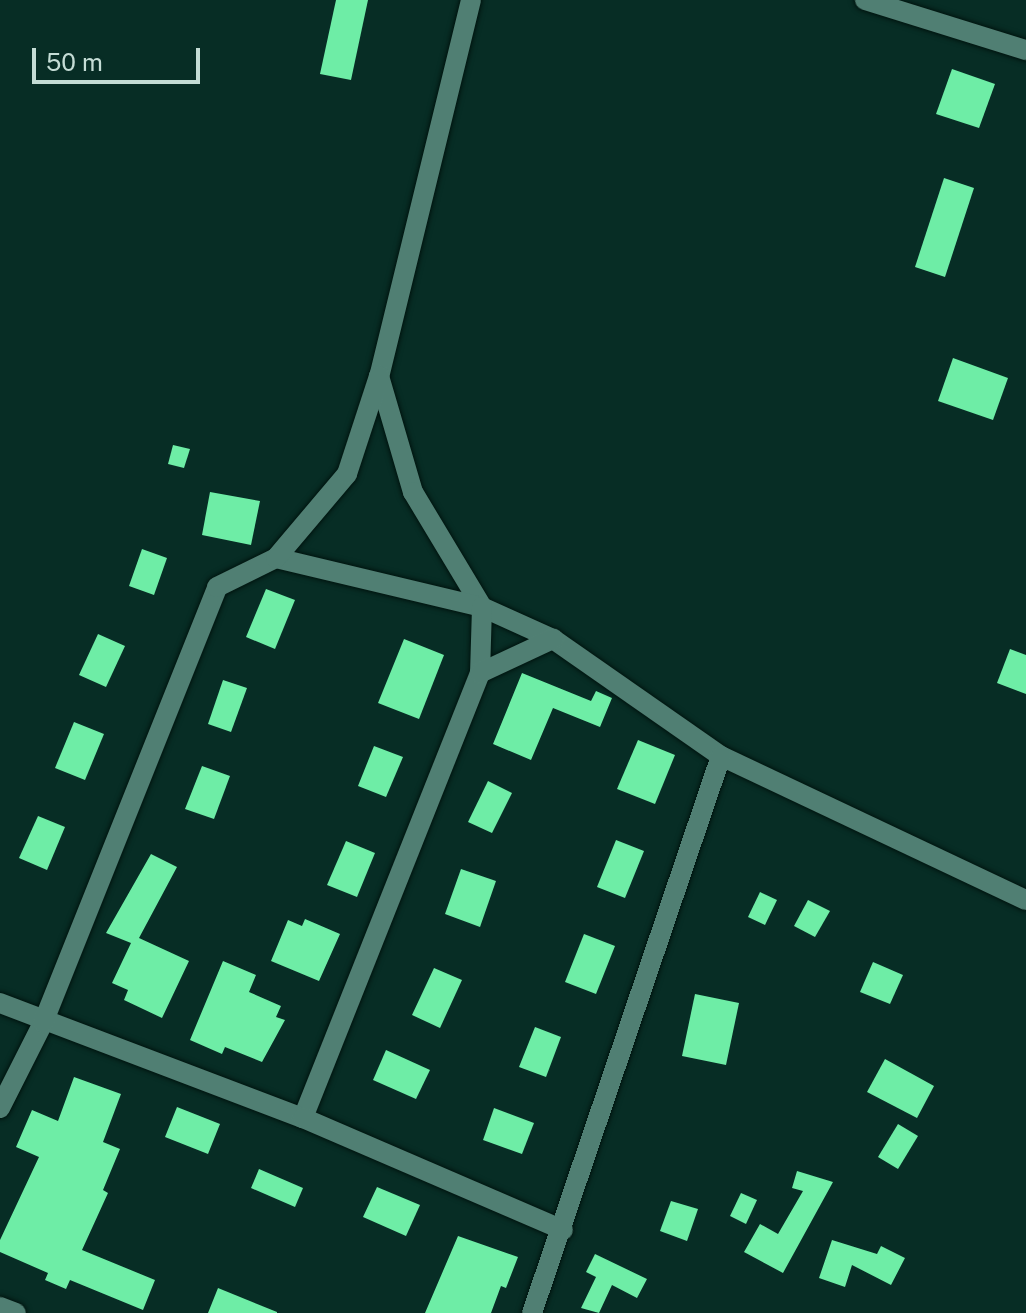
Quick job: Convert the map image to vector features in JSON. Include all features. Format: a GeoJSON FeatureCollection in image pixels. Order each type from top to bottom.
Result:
{"type":"FeatureCollection","features":[{"type":"Feature","properties":{"kind":"street"},"geometry":{"type":"LineString","coordinates":[[0,1108],[43,1023],[217,587],[276,558],[347,474],[379,376],[471,0]]}},
{"type":"Feature","properties":{"kind":"street"},"geometry":{"type":"LineString","coordinates":[[865,0],[1026,50]]}},
{"type":"Feature","properties":{"kind":"street"},"geometry":{"type":"LineString","coordinates":[[303,1118],[480,673],[482,607],[413,492],[379,376]]}},
{"type":"Feature","properties":{"kind":"street"},"geometry":{"type":"LineString","coordinates":[[276,558],[482,607],[553,639],[721,756],[1026,900]]}},
{"type":"Feature","properties":{"kind":"street"},"geometry":{"type":"LineString","coordinates":[[480,673],[553,639]]}},
{"type":"Feature","properties":{"kind":"street"},"geometry":{"type":"LineString","coordinates":[[532,1313],[563,1230],[721,756]]}},
{"type":"Feature","properties":{"kind":"street"},"geometry":{"type":"LineString","coordinates":[[0,1003],[43,1023],[303,1118],[563,1230]]}},
{"type":"Feature","properties":{"kind":"street"},"geometry":{"type":"LineString","coordinates":[[0,1307],[16,1313]]}},
{"type":"Feature","properties":{"kind":"building"},"geometry":{"type":"Polygon","coordinates":[[[336,0],[368,0],[351,80],[320,74],[336,0]]]}},
{"type":"Feature","properties":{"kind":"building"},"geometry":{"type":"Polygon","coordinates":[[[952,69],[995,84],[979,128],[936,114],[952,69]]]}},
{"type":"Feature","properties":{"kind":"building"},"geometry":{"type":"Polygon","coordinates":[[[944,178],[974,188],[945,277],[915,267],[944,178]]]}},
{"type":"Feature","properties":{"kind":"building"},"geometry":{"type":"Polygon","coordinates":[[[953,358],[1008,378],[993,420],[938,401],[953,358]]]}},
{"type":"Feature","properties":{"kind":"building"},"geometry":{"type":"Polygon","coordinates":[[[173,445],[190,449],[184,468],[168,464],[173,445]]]}},
{"type":"Feature","properties":{"kind":"building"},"geometry":{"type":"Polygon","coordinates":[[[210,492],[260,501],[251,545],[202,535],[210,492]]]}},
{"type":"Feature","properties":{"kind":"building"},"geometry":{"type":"Polygon","coordinates":[[[142,549],[167,558],[154,595],[129,586],[142,549]]]}},
{"type":"Feature","properties":{"kind":"building"},"geometry":{"type":"Polygon","coordinates":[[[266,589],[295,600],[275,649],[246,637],[266,589]]]}},
{"type":"Feature","properties":{"kind":"building"},"geometry":{"type":"Polygon","coordinates":[[[98,634],[125,646],[106,687],[79,675],[98,634]]]}},
{"type":"Feature","properties":{"kind":"building"},"geometry":{"type":"Polygon","coordinates":[[[404,639],[444,655],[419,719],[378,703],[404,639]]]}},
{"type":"Feature","properties":{"kind":"building"},"geometry":{"type":"Polygon","coordinates":[[[1010,649],[1026,655],[1026,694],[997,683],[1010,649]]]}},
{"type":"Feature","properties":{"kind":"building"},"geometry":{"type":"Polygon","coordinates":[[[522,673],[591,701],[596,691],[612,698],[600,727],[553,708],[531,760],[493,744],[522,673]]]}},
{"type":"Feature","properties":{"kind":"building"},"geometry":{"type":"Polygon","coordinates":[[[223,680],[247,688],[231,732],[208,724],[223,680]]]}},
{"type":"Feature","properties":{"kind":"building"},"geometry":{"type":"Polygon","coordinates":[[[74,722],[104,734],[85,780],[55,768],[74,722]]]}},
{"type":"Feature","properties":{"kind":"building"},"geometry":{"type":"Polygon","coordinates":[[[638,740],[675,755],[655,804],[617,789],[638,740]]]}},
{"type":"Feature","properties":{"kind":"building"},"geometry":{"type":"Polygon","coordinates":[[[374,746],[403,757],[386,797],[358,786],[374,746]]]}},
{"type":"Feature","properties":{"kind":"building"},"geometry":{"type":"Polygon","coordinates":[[[202,766],[230,776],[214,819],[185,809],[202,766]]]}},
{"type":"Feature","properties":{"kind":"building"},"geometry":{"type":"Polygon","coordinates":[[[488,781],[512,793],[492,833],[468,822],[488,781]]]}},
{"type":"Feature","properties":{"kind":"building"},"geometry":{"type":"Polygon","coordinates":[[[38,816],[65,827],[47,870],[19,858],[38,816]]]}},
{"type":"Feature","properties":{"kind":"building"},"geometry":{"type":"Polygon","coordinates":[[[616,840],[644,851],[625,898],[597,887],[616,840]]]}},
{"type":"Feature","properties":{"kind":"building"},"geometry":{"type":"Polygon","coordinates":[[[346,841],[375,853],[357,897],[327,885],[346,841]]]}},
{"type":"Feature","properties":{"kind":"building"},"geometry":{"type":"Polygon","coordinates":[[[151,854],[177,867],[139,938],[189,961],[162,1018],[124,1000],[128,990],[112,983],[131,943],[106,933],[151,854]]]}},
{"type":"Feature","properties":{"kind":"building"},"geometry":{"type":"Polygon","coordinates":[[[461,869],[496,881],[480,927],[445,914],[461,869]]]}},
{"type":"Feature","properties":{"kind":"building"},"geometry":{"type":"Polygon","coordinates":[[[760,892],[777,900],[765,925],[748,917],[760,892]]]}},
{"type":"Feature","properties":{"kind":"building"},"geometry":{"type":"Polygon","coordinates":[[[808,900],[830,911],[815,937],[794,926],[808,900]]]}},
{"type":"Feature","properties":{"kind":"building"},"geometry":{"type":"Polygon","coordinates":[[[305,919],[340,934],[319,981],[271,961],[288,920],[302,926],[305,919]]]}},
{"type":"Feature","properties":{"kind":"building"},"geometry":{"type":"Polygon","coordinates":[[[584,934],[615,946],[596,994],[565,982],[584,934]]]}},
{"type":"Feature","properties":{"kind":"building"},"geometry":{"type":"Polygon","coordinates":[[[223,961],[256,975],[249,992],[281,1006],[276,1017],[285,1020],[262,1062],[225,1047],[222,1054],[190,1040],[223,961]]]}},
{"type":"Feature","properties":{"kind":"building"},"geometry":{"type":"Polygon","coordinates":[[[873,962],[903,975],[890,1004],[860,992],[873,962]]]}},
{"type":"Feature","properties":{"kind":"building"},"geometry":{"type":"Polygon","coordinates":[[[434,968],[462,980],[440,1028],[412,1015],[434,968]]]}},
{"type":"Feature","properties":{"kind":"building"},"geometry":{"type":"Polygon","coordinates":[[[695,994],[739,1003],[726,1065],[682,1056],[695,994]]]}},
{"type":"Feature","properties":{"kind":"building"},"geometry":{"type":"Polygon","coordinates":[[[535,1027],[561,1037],[546,1077],[519,1067],[535,1027]]]}},
{"type":"Feature","properties":{"kind":"building"},"geometry":{"type":"Polygon","coordinates":[[[386,1050],[430,1070],[416,1099],[373,1080],[386,1050]]]}},
{"type":"Feature","properties":{"kind":"building"},"geometry":{"type":"Polygon","coordinates":[[[885,1059],[934,1086],[917,1118],[867,1092],[885,1059]]]}},
{"type":"Feature","properties":{"kind":"building"},"geometry":{"type":"Polygon","coordinates":[[[74,1077],[121,1094],[103,1142],[120,1149],[103,1190],[108,1193],[82,1250],[155,1280],[143,1310],[70,1280],[66,1289],[45,1280],[48,1273],[0,1252],[0,1240],[39,1157],[16,1147],[32,1110],[58,1121],[74,1077]]]}},
{"type":"Feature","properties":{"kind":"building"},"geometry":{"type":"Polygon","coordinates":[[[177,1107],[220,1124],[208,1154],[165,1137],[177,1107]]]}},
{"type":"Feature","properties":{"kind":"building"},"geometry":{"type":"Polygon","coordinates":[[[494,1108],[534,1123],[522,1154],[483,1140],[494,1108]]]}},
{"type":"Feature","properties":{"kind":"building"},"geometry":{"type":"Polygon","coordinates":[[[898,1124],[918,1136],[898,1169],[878,1157],[898,1124]]]}},
{"type":"Feature","properties":{"kind":"building"},"geometry":{"type":"Polygon","coordinates":[[[259,1169],[303,1188],[295,1207],[251,1188],[259,1169]]]}},
{"type":"Feature","properties":{"kind":"building"},"geometry":{"type":"Polygon","coordinates":[[[797,1171],[833,1182],[783,1273],[744,1252],[760,1224],[778,1234],[803,1191],[792,1188],[797,1171]]]}},
{"type":"Feature","properties":{"kind":"building"},"geometry":{"type":"Polygon","coordinates":[[[377,1187],[420,1205],[406,1236],[363,1217],[377,1187]]]}},
{"type":"Feature","properties":{"kind":"building"},"geometry":{"type":"Polygon","coordinates":[[[741,1193],[757,1200],[746,1224],[730,1216],[741,1193]]]}},
{"type":"Feature","properties":{"kind":"building"},"geometry":{"type":"Polygon","coordinates":[[[671,1201],[698,1209],[687,1241],[660,1231],[671,1201]]]}},
{"type":"Feature","properties":{"kind":"building"},"geometry":{"type":"Polygon","coordinates":[[[458,1236],[518,1257],[506,1288],[501,1286],[491,1313],[425,1313],[458,1236]]]}},
{"type":"Feature","properties":{"kind":"building"},"geometry":{"type":"Polygon","coordinates":[[[832,1240],[877,1254],[881,1246],[905,1258],[891,1285],[852,1265],[845,1287],[819,1278],[832,1240]]]}},
{"type":"Feature","properties":{"kind":"building"},"geometry":{"type":"Polygon","coordinates":[[[595,1254],[647,1279],[637,1298],[612,1285],[599,1313],[581,1308],[596,1277],[586,1272],[595,1254]]]}},
{"type":"Feature","properties":{"kind":"building"},"geometry":{"type":"Polygon","coordinates":[[[218,1288],[277,1312],[277,1313],[208,1313],[218,1288]]]}}]}
